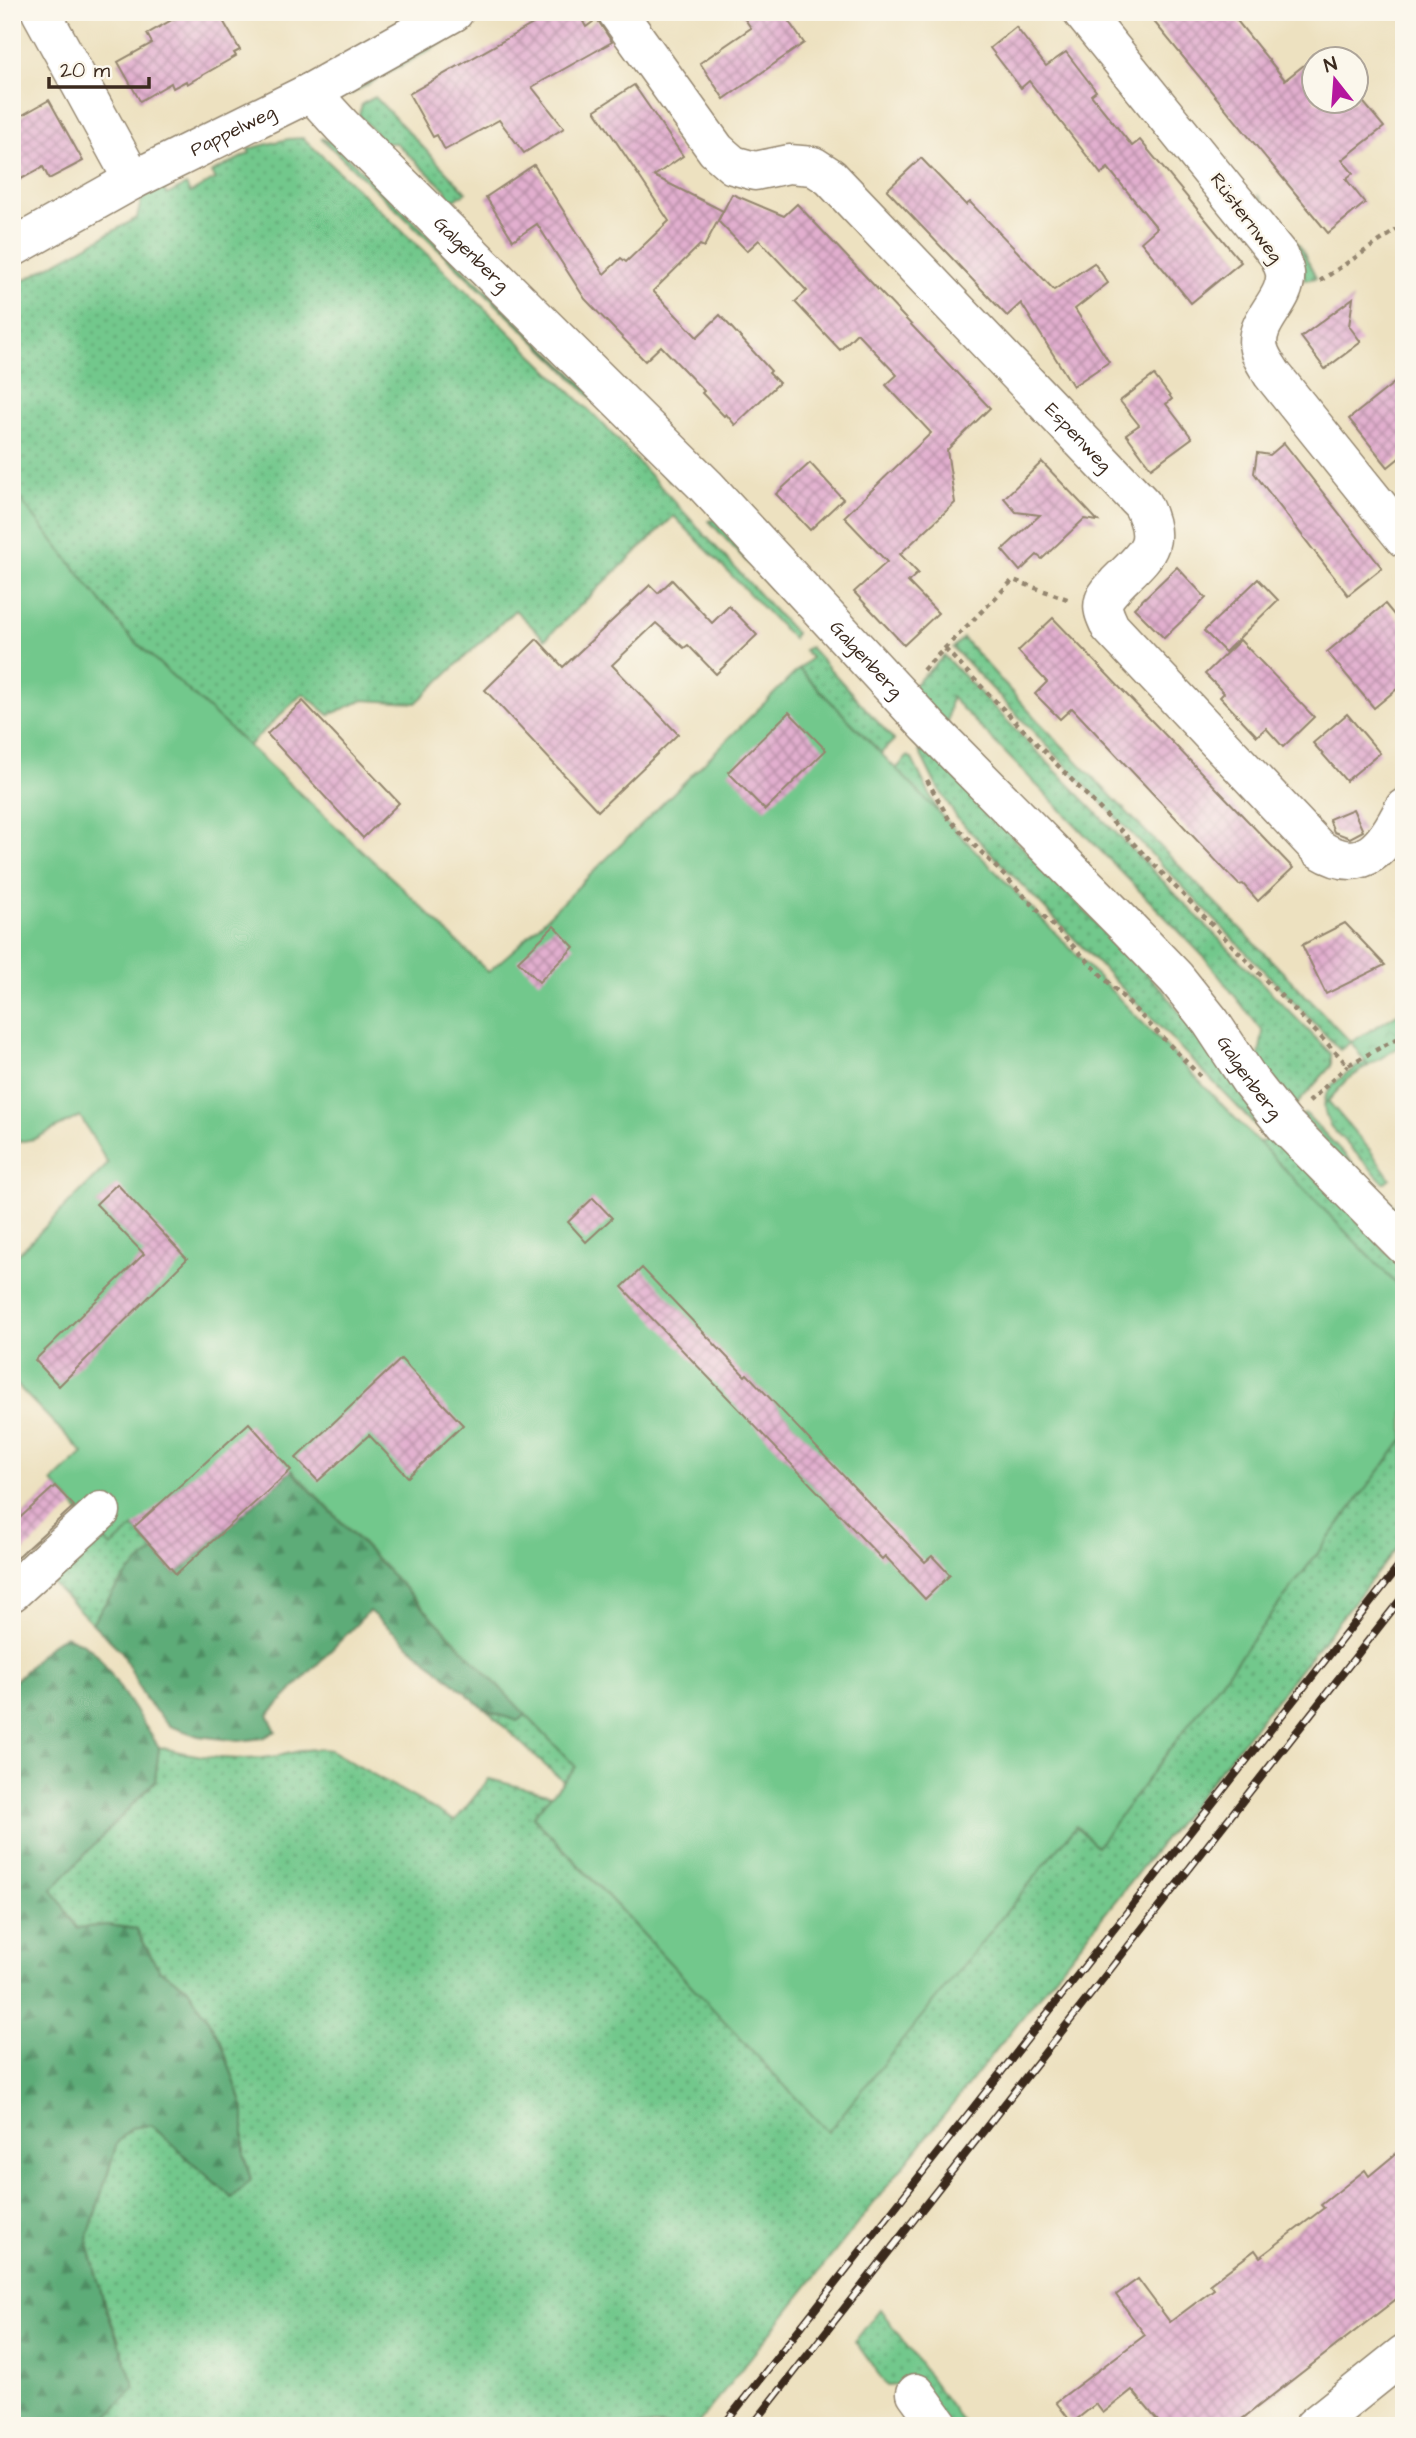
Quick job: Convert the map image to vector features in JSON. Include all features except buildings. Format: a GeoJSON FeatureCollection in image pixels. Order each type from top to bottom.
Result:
{"type":"FeatureCollection","features":[{"type":"Feature","properties":{"kind":"street"},"geometry":{"type":"LineString","coordinates":[[41,12],[133,180]]}},
{"type":"Feature","properties":{"kind":"street","name":"Pappelweg"},"geometry":{"type":"LineString","coordinates":[[12,248],[133,180],[311,92],[454,12]]}},
{"type":"Feature","properties":{"kind":"street","name":"Espenweg"},"geometry":{"type":"LineString","coordinates":[[617,12],[716,150],[733,165],[755,171],[789,164],[813,166],[830,177],[1142,504],[1153,531],[1152,542],[1143,557],[1109,592],[1104,601],[1104,612]]}},
{"type":"Feature","properties":{"kind":"street","name":"Rüsternweg"},"geometry":{"type":"LineString","coordinates":[[1082,12],[1280,257],[1285,272],[1284,286],[1262,325],[1258,348],[1272,374],[1404,538]]}},
{"type":"Feature","properties":{"kind":"street","name":"Galgenberg"},"geometry":{"type":"LineString","coordinates":[[311,92],[352,136],[706,486],[898,694],[1176,978],[1284,1124],[1404,1245]]}},
{"type":"Feature","properties":{"kind":"street"},"geometry":{"type":"LineString","coordinates":[[1104,612],[1110,627],[1319,849],[1333,858],[1347,860],[1371,853],[1382,846],[1404,808]]}},
{"type":"Feature","properties":{"kind":"street"},"geometry":{"type":"LineString","coordinates":[[12,1592],[101,1511]]}},
{"type":"Feature","properties":{"kind":"street"},"geometry":{"type":"LineString","coordinates":[[1314,2426],[1404,2354]]}},
{"type":"Feature","properties":{"kind":"street"},"geometry":{"type":"LineString","coordinates":[[916,2393],[940,2426]]}},
{"type":"Feature","properties":{"kind":"path"},"geometry":{"type":"LineString","coordinates":[[1284,286],[1300,288],[1315,285],[1404,225]]}},
{"type":"Feature","properties":{"kind":"path"},"geometry":{"type":"LineString","coordinates":[[898,694],[1013,580],[1104,612]]}},
{"type":"Feature","properties":{"kind":"path"},"geometry":{"type":"LineString","coordinates":[[945,649],[1348,1065]]}},
{"type":"Feature","properties":{"kind":"path"},"geometry":{"type":"LineString","coordinates":[[1306,1105],[1348,1065],[1404,1035]]}},
{"type":"Feature","properties":{"kind":"green space"},"geometry":{"type":"Polygon","coordinates":[[[447,28],[457,35],[349,95],[349,90],[447,28]]]}},
{"type":"Feature","properties":{"kind":"green space"},"geometry":{"type":"Polygon","coordinates":[[[375,97],[466,192],[452,202],[447,198],[446,190],[396,143],[385,143],[359,115],[362,104],[375,97]]]}},
{"type":"Feature","properties":{"kind":"green space"},"geometry":{"type":"Polygon","coordinates":[[[303,138],[602,423],[795,633],[793,639],[674,516],[545,639],[515,610],[416,703],[363,700],[329,715],[303,693],[248,746],[127,634],[12,489],[12,283],[21,282],[137,218],[144,189],[159,182],[167,195],[186,185],[190,193],[215,179],[211,173],[250,153],[248,149],[303,138]]]}},
{"type":"Feature","properties":{"kind":"green space"},"geometry":{"type":"Polygon","coordinates":[[[321,138],[332,142],[677,475],[670,481],[561,366],[321,138]]]}},
{"type":"Feature","properties":{"kind":"green space"},"geometry":{"type":"Polygon","coordinates":[[[1259,196],[1302,249],[1316,278],[1305,280],[1303,271],[1260,212],[1259,196]]]}},
{"type":"Feature","properties":{"kind":"green space"},"geometry":{"type":"Polygon","coordinates":[[[12,489],[127,634],[396,882],[488,972],[517,947],[799,669],[1404,1292],[1404,1438],[1097,1846],[1076,1826],[828,2132],[533,1816],[576,1767],[292,1470],[176,1574],[134,1527],[111,1547],[52,1482],[83,1453],[12,1380],[12,1260],[108,1164],[80,1116],[34,1139],[12,1143],[12,489]]]}},
{"type":"Feature","properties":{"kind":"green space"},"geometry":{"type":"Polygon","coordinates":[[[716,519],[801,608],[803,622],[709,521],[716,519]]]}},
{"type":"Feature","properties":{"kind":"green space"},"geometry":{"type":"Polygon","coordinates":[[[963,638],[1037,720],[1351,1042],[1340,1050],[953,648],[963,638]]]}},
{"type":"Feature","properties":{"kind":"green space"},"geometry":{"type":"Polygon","coordinates":[[[810,647],[894,740],[881,753],[799,669],[811,658],[804,650],[810,647]]]}},
{"type":"Feature","properties":{"kind":"green space"},"geometry":{"type":"Polygon","coordinates":[[[944,656],[1331,1054],[1331,1066],[1291,1111],[1257,1067],[1263,1032],[1204,957],[951,697],[947,727],[911,688],[944,656]]]}},
{"type":"Feature","properties":{"kind":"green space"},"geometry":{"type":"Polygon","coordinates":[[[919,751],[931,754],[1165,993],[1267,1129],[1259,1129],[957,818],[919,751]]]}},
{"type":"Feature","properties":{"kind":"green space"},"geometry":{"type":"Polygon","coordinates":[[[908,756],[912,759],[939,813],[896,769],[908,756]]]}},
{"type":"Feature","properties":{"kind":"green space"},"geometry":{"type":"Polygon","coordinates":[[[1404,760],[1400,790],[1384,802],[1404,760]]]}},
{"type":"Feature","properties":{"kind":"green space"},"geometry":{"type":"Polygon","coordinates":[[[1404,1010],[1404,1044],[1368,1066],[1351,1042],[1404,1010]]]}},
{"type":"Feature","properties":{"kind":"green space"},"geometry":{"type":"Polygon","coordinates":[[[1365,1062],[1368,1066],[1347,1080],[1328,1101],[1390,1178],[1384,1183],[1331,1127],[1324,1105],[1331,1088],[1365,1062]]]}},
{"type":"Feature","properties":{"kind":"green space"},"geometry":{"type":"Polygon","coordinates":[[[1306,1114],[1404,1217],[1404,1230],[1301,1115],[1306,1114]]]}},
{"type":"Feature","properties":{"kind":"green space"},"geometry":{"type":"Polygon","coordinates":[[[1278,1139],[1404,1270],[1404,1292],[1258,1142],[1278,1139]]]}},
{"type":"Feature","properties":{"kind":"green space"},"geometry":{"type":"Polygon","coordinates":[[[1404,1438],[1404,1539],[696,2426],[79,2426],[108,2416],[119,2340],[104,2303],[87,2240],[117,2143],[131,2128],[151,2125],[232,2198],[251,2179],[244,2156],[244,2109],[220,2039],[187,1987],[159,1970],[136,1929],[108,1925],[77,1928],[51,1889],[155,1781],[159,1747],[229,1759],[330,1750],[455,1821],[489,1779],[552,1795],[533,1817],[828,2131],[1076,1826],[1097,1846],[1404,1438]]]}},
{"type":"Feature","properties":{"kind":"green space"},"geometry":{"type":"Polygon","coordinates":[[[291,1470],[526,1715],[517,1721],[486,1710],[369,1611],[268,1715],[276,1731],[263,1738],[239,1741],[198,1736],[170,1726],[146,1701],[122,1652],[92,1623],[120,1584],[145,1558],[155,1551],[175,1573],[291,1470]]]}},
{"type":"Feature","properties":{"kind":"green space"},"geometry":{"type":"Polygon","coordinates":[[[134,1527],[155,1551],[112,1593],[92,1623],[52,1583],[99,1532],[134,1527]]]}},
{"type":"Feature","properties":{"kind":"green space"},"geometry":{"type":"Polygon","coordinates":[[[65,1636],[82,1643],[98,1655],[159,1747],[155,1781],[52,1889],[77,1928],[108,1925],[136,1929],[159,1970],[187,1987],[220,2039],[244,2109],[244,2156],[251,2180],[232,2198],[151,2125],[131,2128],[117,2143],[87,2240],[104,2303],[135,2387],[108,2416],[79,2426],[12,2426],[12,1682],[50,1645],[65,1636]]]}},
{"type":"Feature","properties":{"kind":"green space"},"geometry":{"type":"Polygon","coordinates":[[[486,1710],[517,1721],[526,1715],[576,1767],[564,1781],[486,1710]]]}},
{"type":"Feature","properties":{"kind":"green space"},"geometry":{"type":"Polygon","coordinates":[[[880,2309],[965,2426],[950,2426],[910,2384],[887,2386],[855,2341],[880,2309]]]}},
{"type":"Feature","properties":{"kind":"railway"},"geometry":{"type":"LineString","coordinates":[[723,2426],[1404,1560]]}},
{"type":"Feature","properties":{"kind":"railway"},"geometry":{"type":"LineString","coordinates":[[752,2426],[1404,1595]]}}]}
